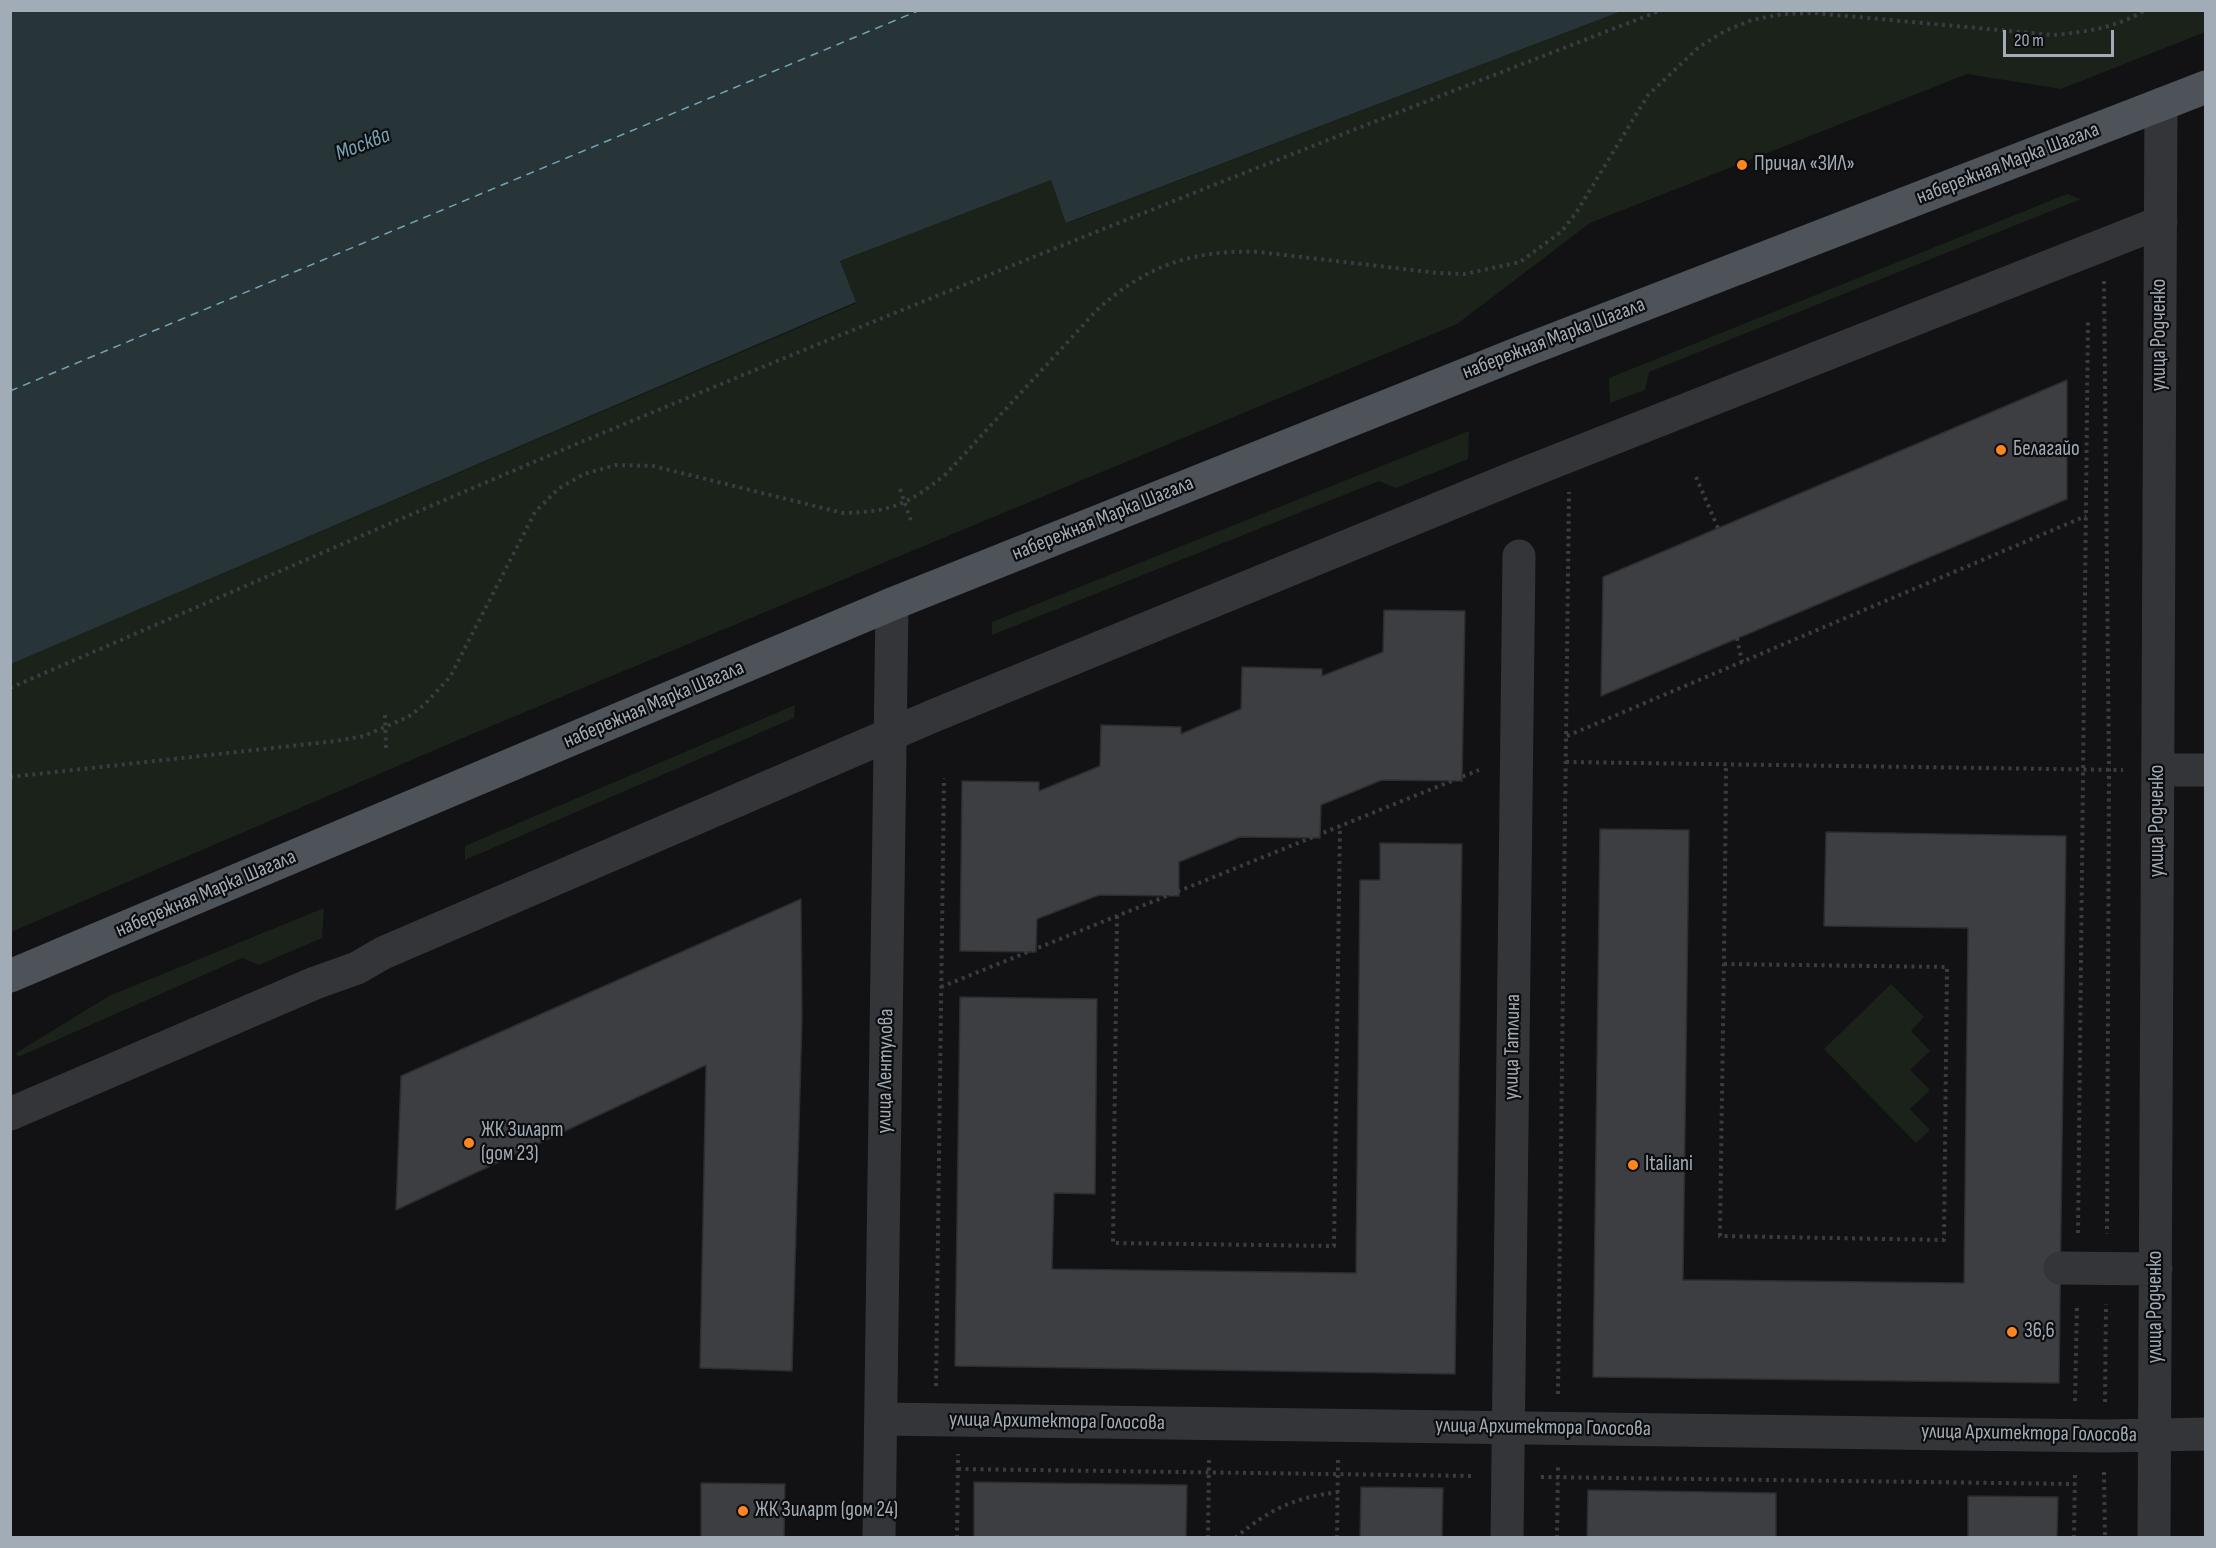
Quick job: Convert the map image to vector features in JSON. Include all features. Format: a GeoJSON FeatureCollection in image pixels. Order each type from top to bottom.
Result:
{"type":"FeatureCollection","features":[{"type":"Feature","properties":{"kind":"main road","name":"набережная Марка Шагала"},"geometry":{"type":"LineString","coordinates":[[10,976],[891,604],[1524,351],[2205,87]]}},
{"type":"Feature","properties":{"kind":"street","name":"улица Родченко"},"geometry":{"type":"LineString","coordinates":[[2154,1538],[2149,1435],[2156,1259],[2161,104]]}},
{"type":"Feature","properties":{"kind":"street"},"geometry":{"type":"LineString","coordinates":[[10,1114],[315,982],[357,968],[383,953],[890,735],[1570,455],[2161,222]]}},
{"type":"Feature","properties":{"kind":"street","name":"улица Татлина"},"geometry":{"type":"LineString","coordinates":[[1507,1538],[1519,556]]}},
{"type":"Feature","properties":{"kind":"street","name":"улица Лентулова"},"geometry":{"type":"LineString","coordinates":[[879,1538],[891,604]]}},
{"type":"Feature","properties":{"kind":"street"},"geometry":{"type":"LineString","coordinates":[[2158,770],[2205,770]]}},
{"type":"Feature","properties":{"kind":"street"},"geometry":{"type":"LineString","coordinates":[[2082,1258],[2156,1259]]}},
{"type":"Feature","properties":{"kind":"street","name":"улица Архитектора Голосова"},"geometry":{"type":"LineString","coordinates":[[881,1419],[2090,1436],[2205,1434]]}},
{"type":"Feature","properties":{"kind":"path"},"geometry":{"type":"LineString","coordinates":[[10,688],[612,430],[1153,209],[1662,10]]}},
{"type":"Feature","properties":{"kind":"path"},"geometry":{"type":"LineString","coordinates":[[10,777],[336,741],[364,736],[408,717],[424,705],[450,677],[535,512],[558,489],[584,474],[616,465],[653,466],[843,513],[869,512],[905,502],[919,495],[946,474],[1097,310],[1141,276],[1175,262],[1200,255],[1231,251],[1259,252],[1438,273],[1465,274],[1520,262],[1561,232],[1576,213],[1648,95],[1699,47],[1725,31],[1752,20],[1814,13],[2053,35],[2091,31],[2116,24],[2145,10]]}},
{"type":"Feature","properties":{"kind":"path"},"geometry":{"type":"LineString","coordinates":[[2074,1538],[2090,1436],[2082,1258],[2109,770],[2103,277]]}},
{"type":"Feature","properties":{"kind":"path"},"geometry":{"type":"LineString","coordinates":[[2088,319],[2083,770],[2082,1258],[2090,1436],[2105,1538]]}},
{"type":"Feature","properties":{"kind":"path"},"geometry":{"type":"LineString","coordinates":[[1557,1538],[1570,455]]}},
{"type":"Feature","properties":{"kind":"path"},"geometry":{"type":"LineString","coordinates":[[1696,477],[1718,528]]}},
{"type":"Feature","properties":{"kind":"path"},"geometry":{"type":"LineString","coordinates":[[900,489],[911,521]]}},
{"type":"Feature","properties":{"kind":"path"},"geometry":{"type":"LineString","coordinates":[[1559,499],[1580,490]]}},
{"type":"Feature","properties":{"kind":"path"},"geometry":{"type":"LineString","coordinates":[[1567,736],[2086,516]]}},
{"type":"Feature","properties":{"kind":"path"},"geometry":{"type":"LineString","coordinates":[[1737,639],[1742,662]]}},
{"type":"Feature","properties":{"kind":"path"},"geometry":{"type":"LineString","coordinates":[[385,715],[386,749]]}},
{"type":"Feature","properties":{"kind":"path"},"geometry":{"type":"LineString","coordinates":[[1566,762],[2158,770]]}},
{"type":"Feature","properties":{"kind":"path"},"geometry":{"type":"LineString","coordinates":[[1724,964],[1947,967],[1944,1240],[1720,1236],[1726,764]]}},
{"type":"Feature","properties":{"kind":"path"},"geometry":{"type":"LineString","coordinates":[[941,987],[1479,770]]}},
{"type":"Feature","properties":{"kind":"path"},"geometry":{"type":"LineString","coordinates":[[944,778],[941,987],[947,1420],[957,1538]]}},
{"type":"Feature","properties":{"kind":"path"},"geometry":{"type":"LineString","coordinates":[[1117,916],[1113,1243],[1334,1246],[1340,826]]}},
{"type":"Feature","properties":{"kind":"path"},"geometry":{"type":"LineString","coordinates":[[1208,1538],[1209,1424]]}},
{"type":"Feature","properties":{"kind":"path"},"geometry":{"type":"LineString","coordinates":[[1337,1538],[1339,1425]]}},
{"type":"Feature","properties":{"kind":"path"},"geometry":{"type":"LineString","coordinates":[[1235,1538],[1259,1518],[1282,1506],[1309,1496],[1338,1492]]}},
{"type":"Feature","properties":{"kind":"shaded area"},"geometry":{"type":"Polygon","coordinates":[[[1622,11],[2205,11],[2205,32],[2061,89],[1967,74],[1590,223],[1457,324],[465,737],[11,932],[11,664],[856,303],[840,261],[1051,180],[1067,223],[1622,11]]]}},
{"type":"Feature","properties":{"kind":"shaded area"},"geometry":{"type":"Polygon","coordinates":[[[2067,194],[2081,199],[1649,372],[1645,390],[1610,403],[1609,378],[2067,194]]]}},
{"type":"Feature","properties":{"kind":"shaded area"},"geometry":{"type":"Polygon","coordinates":[[[1469,431],[1468,459],[1396,488],[1379,481],[992,635],[992,622],[1469,431]]]}},
{"type":"Feature","properties":{"kind":"shaded area"},"geometry":{"type":"Polygon","coordinates":[[[795,705],[794,718],[465,860],[465,846],[795,705]]]}},
{"type":"Feature","properties":{"kind":"shaded area"},"geometry":{"type":"Polygon","coordinates":[[[324,908],[322,938],[259,965],[242,958],[18,1057],[16,1053],[109,996],[324,908]]]}},
{"type":"Feature","properties":{"kind":"shaded area"},"geometry":{"type":"Polygon","coordinates":[[[1891,984],[1924,1017],[1911,1031],[1930,1051],[1910,1070],[1930,1090],[1910,1109],[1930,1130],[1916,1143],[1824,1049],[1891,984]]]}},
{"type":"Feature","properties":{"kind":"water","name":"Москва"},"geometry":{"type":"Polygon","coordinates":[[[11,10],[1622,11],[1066,223],[1051,180],[840,261],[856,302],[11,664],[11,10]]]}},
{"type":"Feature","properties":{"kind":"building"},"geometry":{"type":"Polygon","coordinates":[[[2067,380],[2067,499],[1601,696],[1603,577],[2067,380]]]}},
{"type":"Feature","properties":{"kind":"building"},"geometry":{"type":"Polygon","coordinates":[[[1384,610],[1465,611],[1462,781],[1382,780],[1321,805],[1320,838],[1240,837],[1179,862],[1179,896],[1099,895],[1037,919],[1036,952],[960,951],[962,781],[1039,782],[1039,791],[1100,766],[1101,725],[1181,727],[1181,734],[1241,709],[1242,667],[1322,669],[1322,676],[1383,652],[1384,610]]]}},
{"type":"Feature","properties":{"kind":"building"},"geometry":{"type":"Polygon","coordinates":[[[1600,829],[1689,830],[1683,1280],[1964,1283],[1968,928],[1824,926],[1826,832],[2066,836],[2059,1383],[1593,1377],[1600,829]]]}},
{"type":"Feature","properties":{"kind":"building"},"geometry":{"type":"Polygon","coordinates":[[[1380,843],[1462,844],[1455,1374],[955,1366],[960,997],[1097,999],[1095,1194],[1054,1193],[1052,1269],[1356,1273],[1360,880],[1380,880],[1380,843]]]}},
{"type":"Feature","properties":{"kind":"building","name":"ЖК Зиларт (дом 23)"},"geometry":{"type":"Polygon","coordinates":[[[801,899],[802,1020],[792,1371],[700,1368],[706,1065],[396,1210],[401,1076],[801,899]]]}},
{"type":"Feature","properties":{"kind":"building"},"geometry":{"type":"Polygon","coordinates":[[[974,1482],[1187,1485],[1186,1538],[974,1538],[974,1482]]]}},
{"type":"Feature","properties":{"kind":"building","name":"ЖК Зиларт (дом 24)"},"geometry":{"type":"Polygon","coordinates":[[[701,1483],[785,1484],[784,1538],[701,1538],[701,1483]]]}},
{"type":"Feature","properties":{"kind":"building"},"geometry":{"type":"Polygon","coordinates":[[[1361,1487],[1443,1488],[1442,1538],[1360,1538],[1361,1487]]]}},
{"type":"Feature","properties":{"kind":"building"},"geometry":{"type":"Polygon","coordinates":[[[1588,1490],[1776,1493],[1776,1538],[1587,1538],[1588,1490]]]}},
{"type":"Feature","properties":{"kind":"building"},"geometry":{"type":"Polygon","coordinates":[[[1968,1496],[2058,1497],[2057,1538],[1968,1538],[1968,1496]]]}},
{"type":"Feature","properties":{"kind":"ferry route"},"geometry":{"type":"LineString","coordinates":[[10,391],[920,10]]}},
{"type":"Feature","properties":{"kind":"place","name":"Причал «ЗИЛ»"},"geometry":{"type":"Point","coordinates":[1742,165]}},
{"type":"Feature","properties":{"kind":"place","name":"Белагайо"},"geometry":{"type":"Point","coordinates":[2001,450]}},
{"type":"Feature","properties":{"kind":"place","name":"ЖК Зиларт (дом 23)"},"geometry":{"type":"Point","coordinates":[469,1143]}},
{"type":"Feature","properties":{"kind":"place","name":"Italiani"},"geometry":{"type":"Point","coordinates":[1633,1165]}},
{"type":"Feature","properties":{"kind":"place","name":"36,6"},"geometry":{"type":"Point","coordinates":[2012,1332]}},
{"type":"Feature","properties":{"kind":"place","name":"ЖК Зиларт (дом 24)"},"geometry":{"type":"Point","coordinates":[743,1511]}}]}
